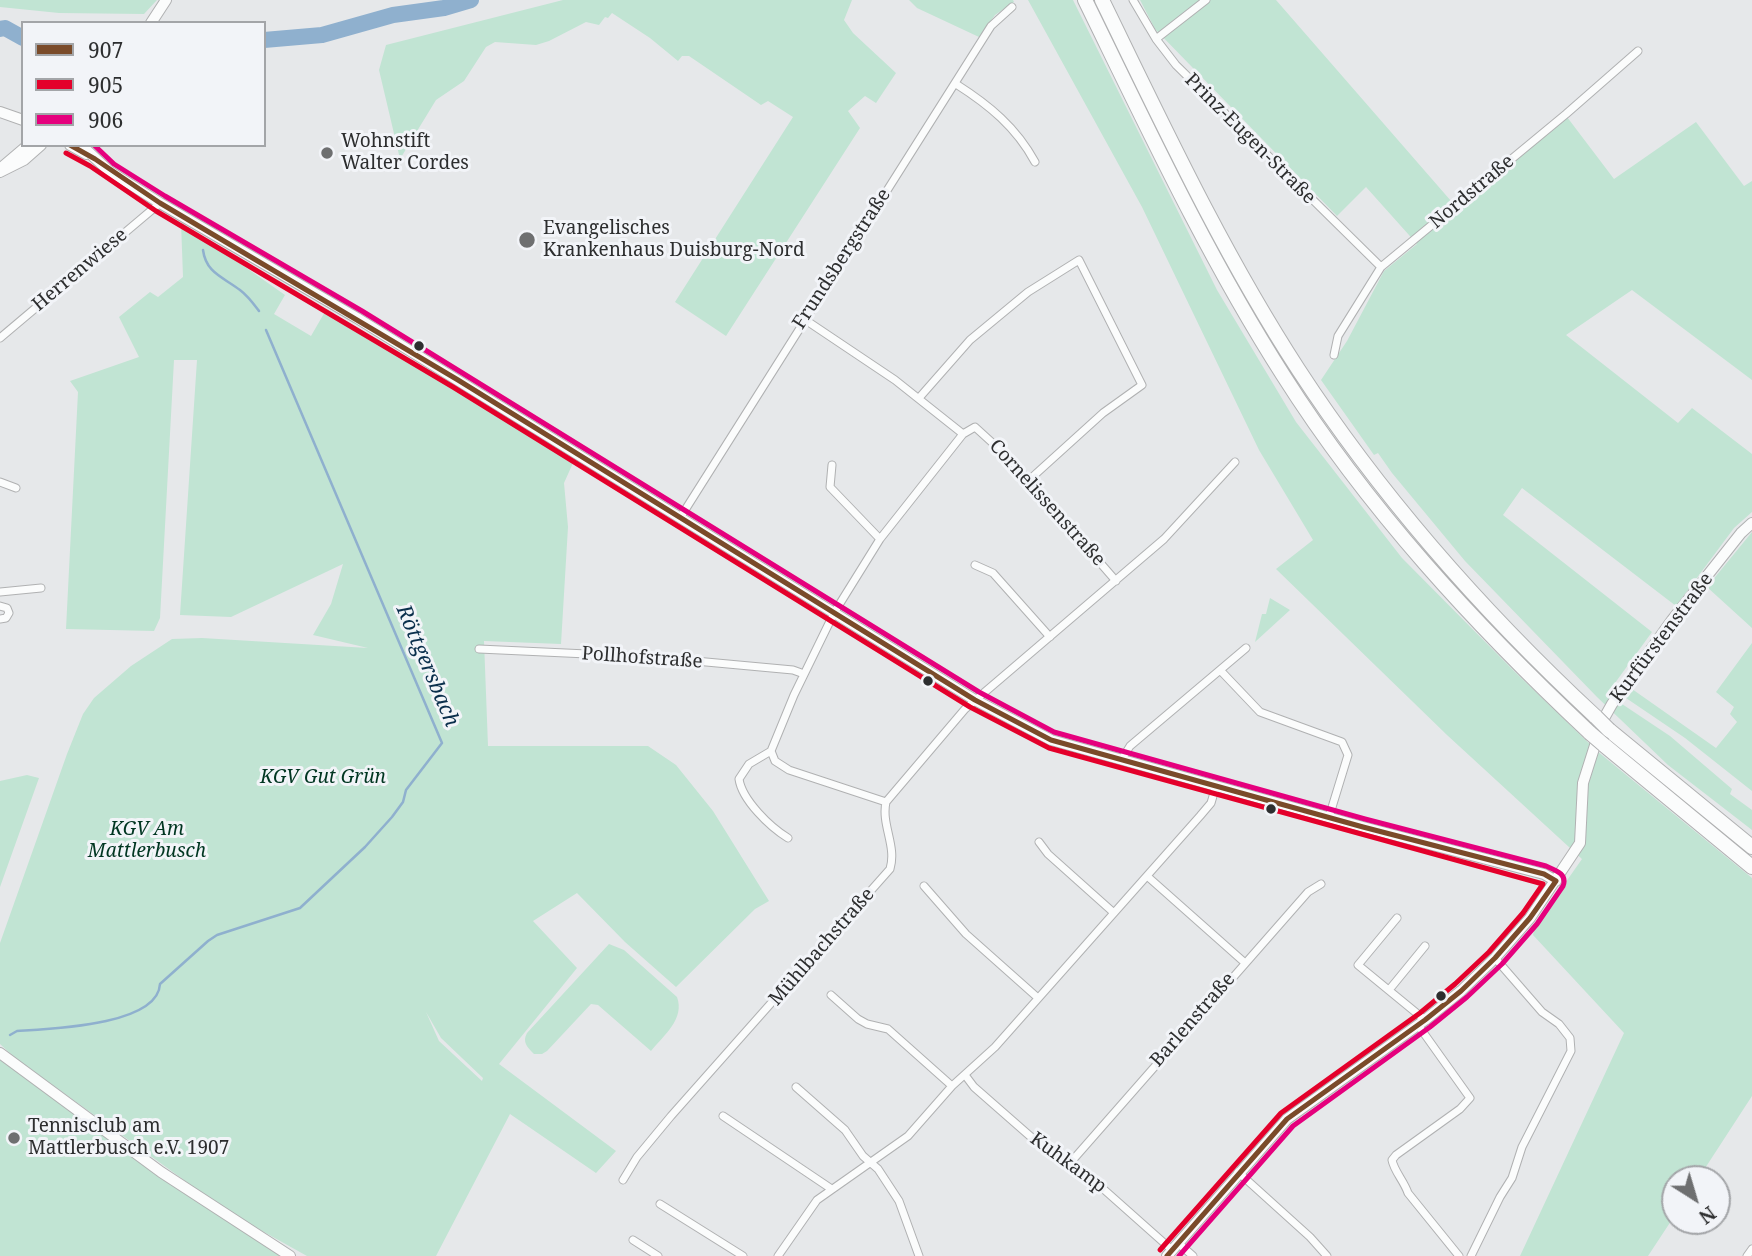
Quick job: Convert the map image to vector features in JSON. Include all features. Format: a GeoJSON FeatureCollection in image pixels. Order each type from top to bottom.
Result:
{"type":"FeatureCollection","features":[{"type":"Feature","properties":{"kind":"highway"},"geometry":{"type":"LineString","coordinates":[[1085,0],[1208,247],[1257,334],[1326,438],[1413,551],[1524,671],[1604,746],[1752,867]]}},
{"type":"Feature","properties":{"kind":"highway"},"geometry":{"type":"LineString","coordinates":[[1102,0],[1222,240],[1263,313],[1332,419],[1392,501],[1479,602],[1535,661],[1609,730],[1752,847]]}},
{"type":"Feature","properties":{"kind":"highway"},"geometry":{"type":"LineString","coordinates":[[1644,759],[1679,779],[1752,836]]}},
{"type":"Feature","properties":{"kind":"street"},"geometry":{"type":"LineString","coordinates":[[152,21],[166,0]]}},
{"type":"Feature","properties":{"kind":"street","name":"Prinz-Eugen-Straße"},"geometry":{"type":"LineString","coordinates":[[1133,0],[1176,65],[1381,267]]}},
{"type":"Feature","properties":{"kind":"street"},"geometry":{"type":"LineString","coordinates":[[1156,38],[1206,0]]}},
{"type":"Feature","properties":{"kind":"street","name":"Frundsbergstraße"},"geometry":{"type":"LineString","coordinates":[[680,518],[991,26],[1012,7]]}},
{"type":"Feature","properties":{"kind":"street","name":"Nordstraße"},"geometry":{"type":"LineString","coordinates":[[1334,355],[1338,336],[1381,267],[1638,51]]}},
{"type":"Feature","properties":{"kind":"street"},"geometry":{"type":"LineString","coordinates":[[956,84],[991,107],[1023,140],[1034,162]]}},
{"type":"Feature","properties":{"kind":"street"},"geometry":{"type":"LineString","coordinates":[[0,112],[21,113]]}},
{"type":"Feature","properties":{"kind":"street"},"geometry":{"type":"LineString","coordinates":[[0,112],[21,119]]}},
{"type":"Feature","properties":{"kind":"street"},"geometry":{"type":"LineString","coordinates":[[0,171],[26,147]]}},
{"type":"Feature","properties":{"kind":"street"},"geometry":{"type":"LineString","coordinates":[[0,171],[24,160],[39,147]]}},
{"type":"Feature","properties":{"kind":"street"},"geometry":{"type":"LineString","coordinates":[[74,147],[160,203],[357,318],[975,700],[1051,740],[1544,874],[1556,881]]}},
{"type":"Feature","properties":{"kind":"street"},"geometry":{"type":"LineString","coordinates":[[83,147],[95,159]]}},
{"type":"Feature","properties":{"kind":"street","name":"Herrenwiese"},"geometry":{"type":"LineString","coordinates":[[0,338],[160,203]]}},
{"type":"Feature","properties":{"kind":"street"},"geometry":{"type":"LineString","coordinates":[[919,398],[970,340],[1028,292],[1079,260],[1142,386],[1103,413],[1029,480]]}},
{"type":"Feature","properties":{"kind":"street","name":"Cornelissenstraße"},"geometry":{"type":"LineString","coordinates":[[804,318],[919,398],[963,434],[975,427],[1009,458],[1116,581]]}},
{"type":"Feature","properties":{"kind":"street"},"geometry":{"type":"LineString","coordinates":[[788,838],[774,830],[765,820],[740,788],[739,779],[748,764],[771,751],[834,613],[880,539],[963,434]]}},
{"type":"Feature","properties":{"kind":"street"},"geometry":{"type":"LineString","coordinates":[[771,751],[775,761],[789,770],[887,802],[965,709],[1164,539],[1235,462]]}},
{"type":"Feature","properties":{"kind":"street"},"geometry":{"type":"LineString","coordinates":[[832,465],[830,487],[880,539]]}},
{"type":"Feature","properties":{"kind":"street"},"geometry":{"type":"LineString","coordinates":[[0,482],[16,488]]}},
{"type":"Feature","properties":{"kind":"street","name":"Kurfürstenstraße"},"geometry":{"type":"LineString","coordinates":[[1172,1250],[1287,1119],[1461,991],[1530,918],[1580,843],[1583,783],[1603,720],[1672,620],[1741,533],[1752,523]]}},
{"type":"Feature","properties":{"kind":"street"},"geometry":{"type":"LineString","coordinates":[[975,565],[993,573],[1050,637]]}},
{"type":"Feature","properties":{"kind":"street"},"geometry":{"type":"LineString","coordinates":[[0,592],[41,588]]}},
{"type":"Feature","properties":{"kind":"street"},"geometry":{"type":"LineString","coordinates":[[0,606],[5,607],[9,613],[6,618],[0,619]]}},
{"type":"Feature","properties":{"kind":"street"},"geometry":{"type":"LineString","coordinates":[[1122,759],[1130,746],[1246,648]]}},
{"type":"Feature","properties":{"kind":"street","name":"Pollhofstraße"},"geometry":{"type":"LineString","coordinates":[[479,649],[652,657],[793,670],[804,674]]}},
{"type":"Feature","properties":{"kind":"street"},"geometry":{"type":"LineString","coordinates":[[1220,670],[1260,712],[1342,742],[1345,746],[1348,755],[1329,817]]}},
{"type":"Feature","properties":{"kind":"street"},"geometry":{"type":"LineString","coordinates":[[778,1256],[809,1209],[830,1188],[908,1136],[952,1086],[995,1047],[1211,803],[1216,786]]}},
{"type":"Feature","properties":{"kind":"street","name":"Mühlbachstraße"},"geometry":{"type":"LineString","coordinates":[[623,1180],[637,1157],[663,1125],[890,869],[893,853],[885,817],[887,802]]}},
{"type":"Feature","properties":{"kind":"street"},"geometry":{"type":"LineString","coordinates":[[1040,842],[1048,854],[1114,913]]}},
{"type":"Feature","properties":{"kind":"street"},"geometry":{"type":"LineString","coordinates":[[1147,876],[1244,962]]}},
{"type":"Feature","properties":{"kind":"street","name":"Barlenstraße"},"geometry":{"type":"LineString","coordinates":[[1071,1162],[1244,962],[1308,892],[1321,884]]}},
{"type":"Feature","properties":{"kind":"street"},"geometry":{"type":"LineString","coordinates":[[924,886],[966,934],[1038,998]]}},
{"type":"Feature","properties":{"kind":"street"},"geometry":{"type":"LineString","coordinates":[[1397,918],[1358,965],[1422,1022],[1470,1098],[1460,1109],[1392,1160],[1408,1193],[1459,1256]]}},
{"type":"Feature","properties":{"kind":"street"},"geometry":{"type":"LineString","coordinates":[[1388,990],[1425,946]]}},
{"type":"Feature","properties":{"kind":"street"},"geometry":{"type":"LineString","coordinates":[[1471,1256],[1512,1178],[1522,1147],[1571,1052],[1572,1045],[1559,1024],[1542,1012],[1495,958]]}},
{"type":"Feature","properties":{"kind":"street"},"geometry":{"type":"LineString","coordinates":[[831,995],[858,1019],[888,1029],[952,1086]]}},
{"type":"Feature","properties":{"kind":"street"},"geometry":{"type":"LineString","coordinates":[[0,1053],[161,1172],[290,1256]]}},
{"type":"Feature","properties":{"kind":"street","name":"Kuhkamp"},"geometry":{"type":"LineString","coordinates":[[965,1075],[974,1087],[1055,1158],[1071,1162],[1172,1250],[1193,1256]]}},
{"type":"Feature","properties":{"kind":"street"},"geometry":{"type":"LineString","coordinates":[[796,1087],[845,1130],[899,1201],[919,1256]]}},
{"type":"Feature","properties":{"kind":"street"},"geometry":{"type":"LineString","coordinates":[[723,1116],[830,1188]]}},
{"type":"Feature","properties":{"kind":"street"},"geometry":{"type":"LineString","coordinates":[[1238,1172],[1310,1237],[1327,1256]]}},
{"type":"Feature","properties":{"kind":"street"},"geometry":{"type":"LineString","coordinates":[[660,1204],[743,1256]]}},
{"type":"Feature","properties":{"kind":"street"},"geometry":{"type":"LineString","coordinates":[[633,1240],[658,1256]]}},
{"type":"Feature","properties":{"kind":"street"},"geometry":{"type":"LineString","coordinates":[[1746,1256],[1752,1249]]}},
{"type":"Feature","properties":{"kind":"green space"},"geometry":{"type":"Polygon","coordinates":[[[0,0],[157,0],[144,14],[59,13],[0,7],[0,0]]]}},
{"type":"Feature","properties":{"kind":"green space"},"geometry":{"type":"Polygon","coordinates":[[[563,0],[852,0],[844,20],[853,33],[896,73],[876,103],[865,96],[848,111],[860,128],[726,336],[675,302],[793,117],[768,101],[761,105],[689,56],[682,56],[678,61],[650,38],[612,13],[599,25],[586,22],[536,45],[495,42],[486,47],[464,81],[436,100],[400,159],[379,70],[386,45],[563,0]]]}},
{"type":"Feature","properties":{"kind":"green space"},"geometry":{"type":"Polygon","coordinates":[[[909,0],[1014,2],[995,15],[979,37],[917,8],[909,0]]]}},
{"type":"Feature","properties":{"kind":"green space"},"geometry":{"type":"Polygon","coordinates":[[[1028,0],[1073,0],[1217,290],[1296,422],[1402,558],[1597,751],[1752,878],[1752,1096],[1707,1165],[1661,1165],[1662,1235],[1648,1256],[1520,1256],[1624,1033],[1533,935],[1535,926],[1582,859],[1447,735],[1276,569],[1313,540],[1259,450],[1142,207],[1028,0]]]}},
{"type":"Feature","properties":{"kind":"green space"},"geometry":{"type":"Polygon","coordinates":[[[1140,0],[1276,0],[1458,209],[1567,117],[1614,179],[1696,122],[1744,186],[1752,181],[1752,380],[1632,290],[1566,335],[1678,423],[1692,408],[1752,454],[1752,512],[1734,528],[1676,606],[1522,488],[1503,515],[1652,632],[1607,694],[1670,736],[1732,789],[1730,794],[1752,810],[1752,830],[1668,765],[1597,697],[1465,561],[1378,453],[1374,455],[1321,380],[1347,341],[1384,271],[1417,244],[1366,187],[1337,216],[1155,29],[1140,0]]]}},
{"type":"Feature","properties":{"kind":"green space"},"geometry":{"type":"Polygon","coordinates":[[[181,222],[285,295],[274,314],[311,336],[326,310],[573,463],[564,483],[568,527],[561,644],[484,641],[488,746],[648,746],[676,765],[713,811],[769,901],[755,909],[676,987],[625,942],[577,893],[533,921],[577,968],[499,1064],[616,1151],[596,1173],[510,1114],[436,1256],[307,1256],[228,1212],[14,1057],[0,1044],[0,943],[67,754],[83,714],[94,698],[131,666],[172,639],[202,638],[368,648],[313,635],[331,604],[343,564],[231,617],[180,615],[197,360],[174,360],[160,618],[154,631],[66,629],[78,392],[70,381],[139,357],[119,317],[150,292],[158,297],[183,277],[181,222]],[[426,1012],[439,1041],[482,1081],[483,1078],[441,1038],[426,1012]]]}},
{"type":"Feature","properties":{"kind":"green space"},"geometry":{"type":"Polygon","coordinates":[[[1752,532],[1752,628],[1707,587],[1752,532]]]}},
{"type":"Feature","properties":{"kind":"green space"},"geometry":{"type":"Polygon","coordinates":[[[1270,598],[1290,610],[1255,642],[1262,614],[1266,614],[1270,598]]]}},
{"type":"Feature","properties":{"kind":"green space"},"geometry":{"type":"Polygon","coordinates":[[[1752,643],[1752,791],[1685,738],[1626,698],[1632,689],[1716,748],[1737,722],[1730,714],[1734,707],[1716,692],[1752,643]]]}},
{"type":"Feature","properties":{"kind":"green space"},"geometry":{"type":"Polygon","coordinates":[[[27,775],[39,778],[0,887],[0,781],[27,775]]]}},
{"type":"Feature","properties":{"kind":"green space"},"geometry":{"type":"Polygon","coordinates":[[[609,944],[624,950],[677,997],[678,1012],[672,1026],[651,1051],[598,1005],[591,1004],[547,1051],[534,1054],[526,1044],[527,1033],[609,944]]]}},
{"type":"Feature","properties":{"kind":"green space"},"geometry":{"type":"Polygon","coordinates":[[[0,1056],[286,1256],[0,1256],[0,1056]]]}},
{"type":"Feature","properties":{"kind":"waterway"},"geometry":{"type":"LineString","coordinates":[[266,40],[322,35],[393,15],[444,8],[471,0]]}},
{"type":"Feature","properties":{"kind":"waterway"},"geometry":{"type":"LineString","coordinates":[[0,29],[5,28],[21,37]]}},
{"type":"Feature","properties":{"kind":"waterway","name":"Röttgersbach"},"geometry":{"type":"LineString","coordinates":[[203,250],[212,269],[243,292],[259,311]]}},
{"type":"Feature","properties":{"kind":"waterway","name":"Röttgersbach"},"geometry":{"type":"LineString","coordinates":[[10,1035],[17,1031],[99,1023],[141,1009],[155,998],[160,984],[217,935],[300,908],[365,847],[392,817],[403,802],[406,790],[442,743],[266,330]]}},
{"type":"Feature","properties":{"kind":"transit line","name":"907"},"geometry":{"type":"LineString","coordinates":[[74,147],[160,203],[458,380],[975,700],[1051,740],[1363,827],[1544,874],[1556,881]]}},
{"type":"Feature","properties":{"kind":"transit line","name":"906"},"geometry":{"type":"LineString","coordinates":[[96,147],[114,164],[165,196],[362,311],[979,692],[1054,732],[1365,819],[1546,866],[1562,875],[1563,886],[1537,924],[1502,964],[1430,1027],[1293,1126],[1179,1256]]}},
{"type":"Feature","properties":{"kind":"transit line","name":"905"},"geometry":{"type":"LineString","coordinates":[[66,153],[156,211],[453,387],[970,707],[1049,748],[1543,884],[1523,913],[1489,952],[1455,984],[1420,1013],[1281,1113],[1160,1250]]}},
{"type":"Feature","properties":{"kind":"transit line","name":"907"},"geometry":{"type":"LineString","coordinates":[[1167,1256],[1287,1119],[1461,991],[1530,918],[1556,881]]}},
{"type":"Feature","properties":{"kind":"place","name":"Wohnstift Walter Cordes"},"geometry":{"type":"Point","coordinates":[327,153]}},
{"type":"Feature","properties":{"kind":"place","name":"Evangelisches Krankenhaus Duisburg-Nord"},"geometry":{"type":"Point","coordinates":[527,240]}},
{"type":"Feature","properties":{"kind":"place","name":"Tennisclub am Mattlerbusch e.V. 1907"},"geometry":{"type":"Point","coordinates":[14,1138]}},
{"type":"Feature","properties":{"kind":"park label","name":"KGV Gut Grün"},"geometry":{"type":"Point","coordinates":[323,778]}},
{"type":"Feature","properties":{"kind":"park label","name":"KGV Am Mattlerbusch"},"geometry":{"type":"Point","coordinates":[147,841]}}]}
